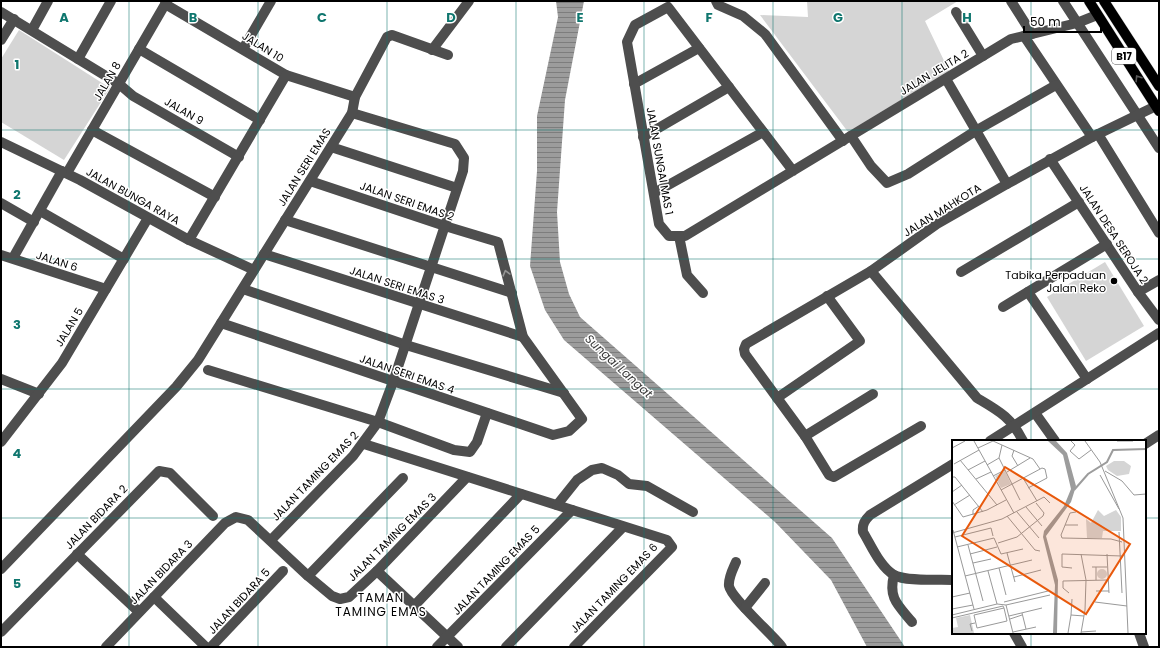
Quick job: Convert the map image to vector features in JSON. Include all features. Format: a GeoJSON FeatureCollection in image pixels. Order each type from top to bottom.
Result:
{"type":"FeatureCollection","features":[{"type":"Feature","properties":{"kind":"main road","name":"B17"},"geometry":{"type":"LineString","coordinates":[[1089,1],[1097,16],[1157,109]]}},
{"type":"Feature","properties":{"kind":"main road","name":"B17"},"geometry":{"type":"LineString","coordinates":[[1104,1],[1159,86]]}},
{"type":"Feature","properties":{"kind":"street"},"geometry":{"type":"LineString","coordinates":[[32,30],[48,1]]}},
{"type":"Feature","properties":{"kind":"street"},"geometry":{"type":"LineString","coordinates":[[78,59],[111,1]]}},
{"type":"Feature","properties":{"kind":"street"},"geometry":{"type":"LineString","coordinates":[[243,48],[271,1]]}},
{"type":"Feature","properties":{"kind":"street"},"geometry":{"type":"LineString","coordinates":[[432,50],[469,1]]}},
{"type":"Feature","properties":{"kind":"street"},"geometry":{"type":"LineString","coordinates":[[716,1],[718,5],[743,16],[765,34],[847,138],[887,183],[908,174],[977,130],[1056,84]]}},
{"type":"Feature","properties":{"kind":"street"},"geometry":{"type":"LineString","coordinates":[[1011,1],[1028,35],[1056,84],[1095,136],[1159,233]]}},
{"type":"Feature","properties":{"kind":"street"},"geometry":{"type":"LineString","coordinates":[[1063,1],[1159,148]]}},
{"type":"Feature","properties":{"kind":"street","name":"JALAN 10"},"geometry":{"type":"LineString","coordinates":[[166,2],[243,48],[286,76],[355,97]]}},
{"type":"Feature","properties":{"kind":"street","name":"JALAN 8"},"geometry":{"type":"LineString","coordinates":[[13,258],[40,211],[92,130],[166,2]]}},
{"type":"Feature","properties":{"kind":"street","name":"JALAN SUNGAI MAS 1"},"geometry":{"type":"LineString","coordinates":[[679,236],[669,236],[659,224],[627,42],[635,25],[668,7],[699,48]]}},
{"type":"Feature","properties":{"kind":"street"},"geometry":{"type":"LineString","coordinates":[[1,12],[119,84]]}},
{"type":"Feature","properties":{"kind":"street"},"geometry":{"type":"LineString","coordinates":[[956,12],[983,56]]}},
{"type":"Feature","properties":{"kind":"street","name":"JALAN JELITA 2"},"geometry":{"type":"LineString","coordinates":[[793,171],[1011,39],[1077,23],[1097,16]]}},
{"type":"Feature","properties":{"kind":"street"},"geometry":{"type":"LineString","coordinates":[[1,40],[14,19]]}},
{"type":"Feature","properties":{"kind":"street","name":"JALAN SERI EMAS"},"geometry":{"type":"LineString","coordinates":[[1,569],[176,387],[198,360],[352,113],[355,97],[387,37],[392,35],[448,56]]}},
{"type":"Feature","properties":{"kind":"street"},"geometry":{"type":"LineString","coordinates":[[634,84],[699,48],[793,171],[685,236],[679,236],[687,275],[703,293]]}},
{"type":"Feature","properties":{"kind":"street"},"geometry":{"type":"LineString","coordinates":[[139,49],[260,120]]}},
{"type":"Feature","properties":{"kind":"street"},"geometry":{"type":"LineString","coordinates":[[189,240],[286,76]]}},
{"type":"Feature","properties":{"kind":"street"},"geometry":{"type":"LineString","coordinates":[[946,79],[1007,184]]}},
{"type":"Feature","properties":{"kind":"street","name":"JALAN 9"},"geometry":{"type":"LineString","coordinates":[[119,84],[133,96],[239,157]]}},
{"type":"Feature","properties":{"kind":"street"},"geometry":{"type":"LineString","coordinates":[[643,137],[729,87]]}},
{"type":"Feature","properties":{"kind":"street","name":"JALAN MAHKOTA"},"geometry":{"type":"LineString","coordinates":[[777,398],[745,354],[744,349],[746,344],[871,271],[937,224],[1050,159],[1138,115],[1157,109]]}},
{"type":"Feature","properties":{"kind":"street","name":"JALAN TAMING EMAS 2"},"geometry":{"type":"LineString","coordinates":[[270,540],[364,444],[378,422],[406,345],[463,171],[464,158],[455,144],[352,113]]}},
{"type":"Feature","properties":{"kind":"street"},"geometry":{"type":"LineString","coordinates":[[92,130],[215,197]]}},
{"type":"Feature","properties":{"kind":"street"},"geometry":{"type":"LineString","coordinates":[[654,193],[763,132]]}},
{"type":"Feature","properties":{"kind":"street","name":"JALAN BUNGA RAYA"},"geometry":{"type":"LineString","coordinates":[[1,142],[65,172],[189,240],[254,270]]}},
{"type":"Feature","properties":{"kind":"street"},"geometry":{"type":"LineString","coordinates":[[331,147],[457,188]]}},
{"type":"Feature","properties":{"kind":"street","name":"JALAN DESA SEROJA 2"},"geometry":{"type":"LineString","coordinates":[[1050,159],[1138,292],[1159,320]]}},
{"type":"Feature","properties":{"kind":"street","name":"JALAN SERI EMAS 2"},"geometry":{"type":"LineString","coordinates":[[310,181],[498,242],[512,293]]}},
{"type":"Feature","properties":{"kind":"street"},"geometry":{"type":"LineString","coordinates":[[1,202],[34,222]]}},
{"type":"Feature","properties":{"kind":"street"},"geometry":{"type":"LineString","coordinates":[[961,272],[1079,202]]}},
{"type":"Feature","properties":{"kind":"street"},"geometry":{"type":"LineString","coordinates":[[40,211],[124,259]]}},
{"type":"Feature","properties":{"kind":"street","name":"JALAN 5"},"geometry":{"type":"LineString","coordinates":[[1,442],[62,363],[148,218]]}},
{"type":"Feature","properties":{"kind":"street"},"geometry":{"type":"LineString","coordinates":[[286,220],[512,293],[523,337],[564,393]]}},
{"type":"Feature","properties":{"kind":"street"},"geometry":{"type":"LineString","coordinates":[[1003,307],[1106,244]]}},
{"type":"Feature","properties":{"kind":"street","name":"JALAN 6"},"geometry":{"type":"LineString","coordinates":[[1,254],[106,289]]}},
{"type":"Feature","properties":{"kind":"street","name":"JALAN SERI EMAS 3"},"geometry":{"type":"LineString","coordinates":[[264,254],[419,305],[523,337]]}},
{"type":"Feature","properties":{"kind":"street"},"geometry":{"type":"LineString","coordinates":[[871,271],[977,398],[1000,412],[1015,425],[1022,440]]}},
{"type":"Feature","properties":{"kind":"street"},"geometry":{"type":"LineString","coordinates":[[1138,292],[1159,280]]}},
{"type":"Feature","properties":{"kind":"street"},"geometry":{"type":"LineString","coordinates":[[243,288],[406,345],[564,393]]}},
{"type":"Feature","properties":{"kind":"street"},"geometry":{"type":"LineString","coordinates":[[1028,292],[1087,379]]}},
{"type":"Feature","properties":{"kind":"street"},"geometry":{"type":"LineString","coordinates":[[827,296],[860,342],[777,398],[829,475],[834,477],[920,426]]}},
{"type":"Feature","properties":{"kind":"street","name":"JALAN SERI EMAS 4"},"geometry":{"type":"LineString","coordinates":[[221,323],[553,435],[569,431],[582,418],[564,393]]}},
{"type":"Feature","properties":{"kind":"street"},"geometry":{"type":"LineString","coordinates":[[992,440],[1159,333]]}},
{"type":"Feature","properties":{"kind":"street"},"geometry":{"type":"LineString","coordinates":[[208,370],[378,422],[454,450],[470,452],[477,442],[487,413]]}},
{"type":"Feature","properties":{"kind":"street"},"geometry":{"type":"LineString","coordinates":[[1,380],[39,394]]}},
{"type":"Feature","properties":{"kind":"street"},"geometry":{"type":"LineString","coordinates":[[804,436],[873,394]]}},
{"type":"Feature","properties":{"kind":"street"},"geometry":{"type":"LineString","coordinates":[[1035,413],[1054,440]]}},
{"type":"Feature","properties":{"kind":"street"},"geometry":{"type":"LineString","coordinates":[[1146,443],[1159,435]]}},
{"type":"Feature","properties":{"kind":"street"},"geometry":{"type":"LineString","coordinates":[[364,444],[623,527],[506,647]]}},
{"type":"Feature","properties":{"kind":"street"},"geometry":{"type":"LineString","coordinates":[[952,465],[870,515],[865,520],[862,527],[863,532],[886,568],[894,575],[907,578],[952,580]]}},
{"type":"Feature","properties":{"kind":"street"},"geometry":{"type":"LineString","coordinates":[[556,505],[577,480],[592,470],[602,468],[618,475],[629,484],[647,486],[693,512]]}},
{"type":"Feature","properties":{"kind":"street","name":"JALAN BIDARA 2"},"geometry":{"type":"LineString","coordinates":[[1,632],[159,471],[170,473],[212,516]]}},
{"type":"Feature","properties":{"kind":"street","name":"JALAN TAMING EMAS 3"},"geometry":{"type":"LineString","coordinates":[[236,517],[248,520],[308,576],[332,596],[340,599],[349,597],[377,571],[467,477]]}},
{"type":"Feature","properties":{"kind":"street"},"geometry":{"type":"LineString","coordinates":[[308,576],[403,478]]}},
{"type":"Feature","properties":{"kind":"street"},"geometry":{"type":"LineString","coordinates":[[414,606],[520,494]]}},
{"type":"Feature","properties":{"kind":"street","name":"JALAN TAMING EMAS 5"},"geometry":{"type":"LineString","coordinates":[[438,647],[572,510]]}},
{"type":"Feature","properties":{"kind":"street","name":"JALAN BIDARA 3"},"geometry":{"type":"LineString","coordinates":[[106,647],[225,523],[236,517]]}},
{"type":"Feature","properties":{"kind":"street","name":"JALAN TAMING EMAS 6"},"geometry":{"type":"LineString","coordinates":[[574,647],[672,547],[667,540],[623,527]]}},
{"type":"Feature","properties":{"kind":"street"},"geometry":{"type":"LineString","coordinates":[[77,554],[139,612]]}},
{"type":"Feature","properties":{"kind":"street"},"geometry":{"type":"LineString","coordinates":[[736,562],[729,580],[730,588],[745,608],[782,647]]}},
{"type":"Feature","properties":{"kind":"street","name":"JALAN BIDARA 5"},"geometry":{"type":"LineString","coordinates":[[211,647],[283,571]]}},
{"type":"Feature","properties":{"kind":"street"},"geometry":{"type":"LineString","coordinates":[[377,571],[458,647]]}},
{"type":"Feature","properties":{"kind":"street"},"geometry":{"type":"LineString","coordinates":[[894,575],[891,587],[896,604],[912,622]]}},
{"type":"Feature","properties":{"kind":"street"},"geometry":{"type":"LineString","coordinates":[[745,608],[765,584]]}},
{"type":"Feature","properties":{"kind":"street"},"geometry":{"type":"LineString","coordinates":[[154,597],[206,647]]}},
{"type":"Feature","properties":{"kind":"street"},"geometry":{"type":"LineString","coordinates":[[1015,634],[1022,647]]}},
{"type":"Feature","properties":{"kind":"street"},"geometry":{"type":"LineString","coordinates":[[1138,634],[1144,647]]}},
{"type":"Feature","properties":{"kind":"shaded area"},"geometry":{"type":"Polygon","coordinates":[[[807,1],[958,1],[925,21],[949,71],[848,132],[760,15],[808,17],[807,1]]]}},
{"type":"Feature","properties":{"kind":"shaded area"},"geometry":{"type":"Polygon","coordinates":[[[19,30],[110,88],[64,160],[1,122],[1,59],[19,30]]]}},
{"type":"Feature","properties":{"kind":"shaded area"},"geometry":{"type":"Polygon","coordinates":[[[1105,262],[1144,326],[1086,361],[1047,297],[1105,262]]]}},
{"type":"Feature","properties":{"kind":"water","name":"Sungai Langat"},"geometry":{"type":"Polygon","coordinates":[[[556,1],[584,1],[565,100],[557,212],[560,262],[569,294],[580,317],[832,538],[905,647],[867,647],[831,580],[775,522],[564,340],[545,310],[530,266],[537,171],[537,116],[558,17],[556,1]]]}},
{"type":"Feature","properties":{"kind":"place","name":"Tabika Perpaduan Jalan Reko"},"geometry":{"type":"Point","coordinates":[1114,281]}},
{"type":"Feature","properties":{"kind":"district","name":"TAMAN TAMING EMAS"},"geometry":{"type":"Point","coordinates":[381,604]}}]}
